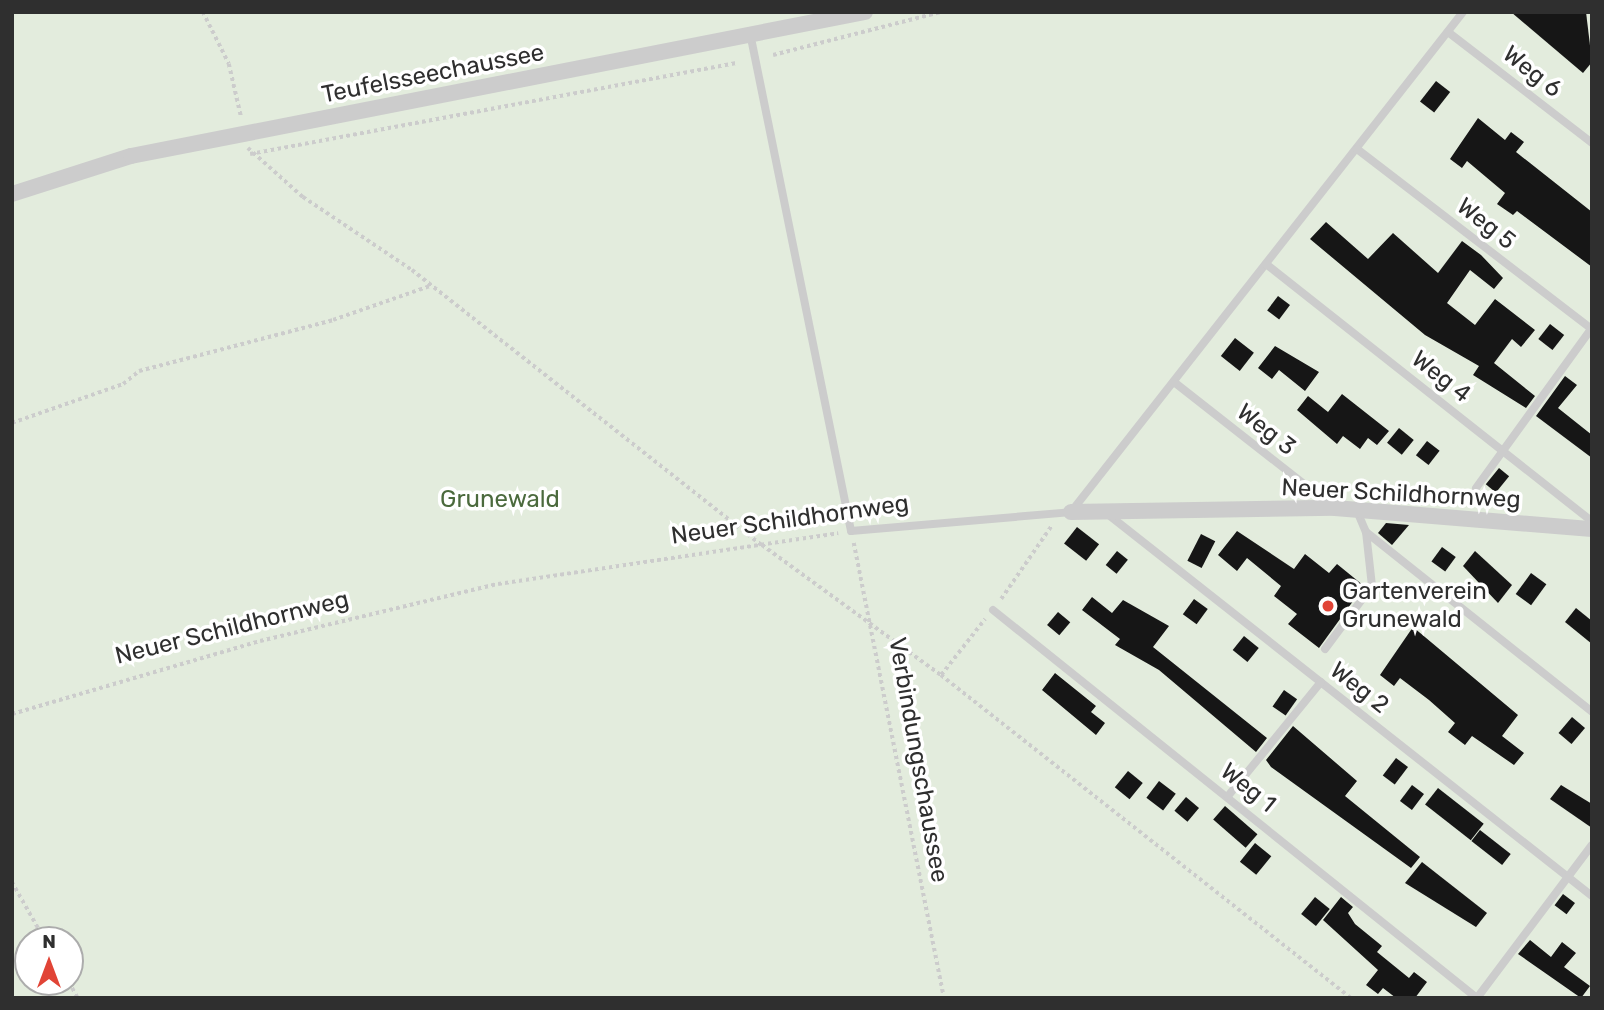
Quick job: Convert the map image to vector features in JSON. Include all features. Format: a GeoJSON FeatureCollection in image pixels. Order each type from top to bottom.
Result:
{"type":"FeatureCollection","features":[{"type":"Feature","properties":{"kind":"street","name":"Teufelsseechaussee"},"geometry":{"type":"LineString","coordinates":[[12,194],[89,166],[242,133],[751,38],[864,12]]}},
{"type":"Feature","properties":{"kind":"street","name":"Neuer Schildhornweg"},"geometry":{"type":"LineString","coordinates":[[1072,512],[1335,508],[1592,529]]}},
{"type":"Feature","properties":{"kind":"lane"},"geometry":{"type":"LineString","coordinates":[[1072,512],[1464,12]]}},
{"type":"Feature","properties":{"kind":"lane","name":"Weg 6"},"geometry":{"type":"LineString","coordinates":[[1448,32],[1592,143]]}},
{"type":"Feature","properties":{"kind":"lane"},"geometry":{"type":"LineString","coordinates":[[751,38],[851,531]]}},
{"type":"Feature","properties":{"kind":"lane","name":"Weg 5"},"geometry":{"type":"LineString","coordinates":[[1357,149],[1592,329]]}},
{"type":"Feature","properties":{"kind":"lane","name":"Weg 4"},"geometry":{"type":"LineString","coordinates":[[1266,264],[1592,521]]}},
{"type":"Feature","properties":{"kind":"lane"},"geometry":{"type":"LineString","coordinates":[[1476,488],[1501,449],[1592,329]]}},
{"type":"Feature","properties":{"kind":"lane","name":"Weg 3"},"geometry":{"type":"LineString","coordinates":[[1174,382],[1335,508]]}},
{"type":"Feature","properties":{"kind":"lane","name":"Weg 2"},"geometry":{"type":"LineString","coordinates":[[1103,510],[1592,896]]}},
{"type":"Feature","properties":{"kind":"lane"},"geometry":{"type":"LineString","coordinates":[[1325,649],[1372,586],[1366,532],[1357,510]]}},
{"type":"Feature","properties":{"kind":"lane","name":"Neuer Schildhornweg"},"geometry":{"type":"LineString","coordinates":[[851,531],[1072,512]]}},
{"type":"Feature","properties":{"kind":"lane"},"geometry":{"type":"LineString","coordinates":[[1366,532],[1592,712]]}},
{"type":"Feature","properties":{"kind":"lane","name":"Weg 1"},"geometry":{"type":"LineString","coordinates":[[993,610],[1477,998]]}},
{"type":"Feature","properties":{"kind":"lane"},"geometry":{"type":"LineString","coordinates":[[1228,796],[1321,682]]}},
{"type":"Feature","properties":{"kind":"lane"},"geometry":{"type":"LineString","coordinates":[[1477,998],[1592,845]]}},
{"type":"Feature","properties":{"kind":"path"},"geometry":{"type":"LineString","coordinates":[[203,12],[229,64],[242,133],[250,154],[430,286],[762,545],[941,675],[1351,998]]}},
{"type":"Feature","properties":{"kind":"path"},"geometry":{"type":"LineString","coordinates":[[773,55],[940,12]]}},
{"type":"Feature","properties":{"kind":"path"},"geometry":{"type":"LineString","coordinates":[[250,154],[738,62]]}},
{"type":"Feature","properties":{"kind":"path"},"geometry":{"type":"LineString","coordinates":[[12,423],[123,384],[139,371],[267,340],[430,286]]}},
{"type":"Feature","properties":{"kind":"path"},"geometry":{"type":"LineString","coordinates":[[941,675],[993,610],[1054,521],[1072,512]]}},
{"type":"Feature","properties":{"kind":"path","name":"Neuer Schildhornweg"},"geometry":{"type":"LineString","coordinates":[[12,714],[260,641],[498,584],[851,531]]}},
{"type":"Feature","properties":{"kind":"path","name":"Verbindungschaussee"},"geometry":{"type":"LineString","coordinates":[[851,531],[875,626],[944,998]]}},
{"type":"Feature","properties":{"kind":"path"},"geometry":{"type":"LineString","coordinates":[[12,883],[37,926]]}},
{"type":"Feature","properties":{"kind":"green space","name":"Grunewald"},"geometry":{"type":"Polygon","coordinates":[[[12,12],[1592,12],[1592,998],[12,998],[12,12]]]}},
{"type":"Feature","properties":{"kind":"building"},"geometry":{"type":"Polygon","coordinates":[[[1511,12],[1586,12],[1592,62],[1583,73],[1511,12]]]}},
{"type":"Feature","properties":{"kind":"building"},"geometry":{"type":"Polygon","coordinates":[[[1436,81],[1450,92],[1434,113],[1420,101],[1436,81]]]}},
{"type":"Feature","properties":{"kind":"building"},"geometry":{"type":"Polygon","coordinates":[[[1478,118],[1505,140],[1511,132],[1524,142],[1516,152],[1592,212],[1592,267],[1517,211],[1513,215],[1497,204],[1505,193],[1467,161],[1462,168],[1450,159],[1478,118]]]}},
{"type":"Feature","properties":{"kind":"building"},"geometry":{"type":"Polygon","coordinates":[[[1326,222],[1368,259],[1393,233],[1438,273],[1462,241],[1481,255],[1503,278],[1494,289],[1470,270],[1447,303],[1475,325],[1495,299],[1535,330],[1521,347],[1512,339],[1494,363],[1535,396],[1526,408],[1473,375],[1479,366],[1425,335],[1310,239],[1326,222]]]}},
{"type":"Feature","properties":{"kind":"building"},"geometry":{"type":"Polygon","coordinates":[[[1278,296],[1290,305],[1279,319],[1267,310],[1278,296]]]}},
{"type":"Feature","properties":{"kind":"building"},"geometry":{"type":"Polygon","coordinates":[[[1550,324],[1564,335],[1552,350],[1538,339],[1550,324]]]}},
{"type":"Feature","properties":{"kind":"building"},"geometry":{"type":"Polygon","coordinates":[[[1235,338],[1254,353],[1240,371],[1221,356],[1235,338]]]}},
{"type":"Feature","properties":{"kind":"building"},"geometry":{"type":"Polygon","coordinates":[[[1275,346],[1319,372],[1305,391],[1279,370],[1272,379],[1258,368],[1275,346]]]}},
{"type":"Feature","properties":{"kind":"building"},"geometry":{"type":"Polygon","coordinates":[[[1565,376],[1577,385],[1558,408],[1592,435],[1592,458],[1536,416],[1565,376]]]}},
{"type":"Feature","properties":{"kind":"building"},"geometry":{"type":"Polygon","coordinates":[[[1342,394],[1389,431],[1377,445],[1368,438],[1360,449],[1343,436],[1337,444],[1297,410],[1308,396],[1328,412],[1342,394]]]}},
{"type":"Feature","properties":{"kind":"building"},"geometry":{"type":"Polygon","coordinates":[[[1399,428],[1414,440],[1402,455],[1387,443],[1399,428]]]}},
{"type":"Feature","properties":{"kind":"building"},"geometry":{"type":"Polygon","coordinates":[[[1427,441],[1440,451],[1429,465],[1416,455],[1427,441]]]}},
{"type":"Feature","properties":{"kind":"building"},"geometry":{"type":"Polygon","coordinates":[[[1499,468],[1509,476],[1496,493],[1486,484],[1499,468]]]}},
{"type":"Feature","properties":{"kind":"building"},"geometry":{"type":"Polygon","coordinates":[[[1386,523],[1409,525],[1392,545],[1378,533],[1386,523]]]}},
{"type":"Feature","properties":{"kind":"building"},"geometry":{"type":"Polygon","coordinates":[[[1077,527],[1099,544],[1086,561],[1064,544],[1077,527]]]}},
{"type":"Feature","properties":{"kind":"building"},"geometry":{"type":"Polygon","coordinates":[[[1237,531],[1294,569],[1305,554],[1329,573],[1337,564],[1364,586],[1319,648],[1288,624],[1297,614],[1274,596],[1281,586],[1247,558],[1237,571],[1218,555],[1237,531]]]}},
{"type":"Feature","properties":{"kind":"building"},"geometry":{"type":"Polygon","coordinates":[[[1201,534],[1215,541],[1202,568],[1187,561],[1201,534]]]}},
{"type":"Feature","properties":{"kind":"building"},"geometry":{"type":"Polygon","coordinates":[[[1442,547],[1456,557],[1445,572],[1431,562],[1442,547]]]}},
{"type":"Feature","properties":{"kind":"building"},"geometry":{"type":"Polygon","coordinates":[[[1117,551],[1128,560],[1117,574],[1106,565],[1117,551]]]}},
{"type":"Feature","properties":{"kind":"building"},"geometry":{"type":"Polygon","coordinates":[[[1475,551],[1512,585],[1498,603],[1463,566],[1475,551]]]}},
{"type":"Feature","properties":{"kind":"building"},"geometry":{"type":"Polygon","coordinates":[[[1531,573],[1546,584],[1531,605],[1516,594],[1531,573]]]}},
{"type":"Feature","properties":{"kind":"building"},"geometry":{"type":"Polygon","coordinates":[[[1092,597],[1112,613],[1123,600],[1169,626],[1153,647],[1267,738],[1256,752],[1159,670],[1115,645],[1120,639],[1082,610],[1092,597]]]}},
{"type":"Feature","properties":{"kind":"building"},"geometry":{"type":"Polygon","coordinates":[[[1194,599],[1208,609],[1197,624],[1183,614],[1194,599]]]}},
{"type":"Feature","properties":{"kind":"building"},"geometry":{"type":"Polygon","coordinates":[[[1576,608],[1592,621],[1592,644],[1565,622],[1576,608]]]}},
{"type":"Feature","properties":{"kind":"building"},"geometry":{"type":"Polygon","coordinates":[[[1058,612],[1070,622],[1059,635],[1047,625],[1058,612]]]}},
{"type":"Feature","properties":{"kind":"building"},"geometry":{"type":"Polygon","coordinates":[[[1413,627],[1518,715],[1502,736],[1524,753],[1514,765],[1472,736],[1465,745],[1448,732],[1455,723],[1429,700],[1400,678],[1394,686],[1380,675],[1413,627]]]}},
{"type":"Feature","properties":{"kind":"building"},"geometry":{"type":"Polygon","coordinates":[[[1244,636],[1259,648],[1247,662],[1233,650],[1244,636]]]}},
{"type":"Feature","properties":{"kind":"building"},"geometry":{"type":"Polygon","coordinates":[[[1055,673],[1096,706],[1091,712],[1105,723],[1096,735],[1042,690],[1055,673]]]}},
{"type":"Feature","properties":{"kind":"building"},"geometry":{"type":"Polygon","coordinates":[[[1284,690],[1297,699],[1286,716],[1273,706],[1284,690]]]}},
{"type":"Feature","properties":{"kind":"building"},"geometry":{"type":"Polygon","coordinates":[[[1572,717],[1585,728],[1572,744],[1559,733],[1572,717]]]}},
{"type":"Feature","properties":{"kind":"building"},"geometry":{"type":"Polygon","coordinates":[[[1293,726],[1357,781],[1345,796],[1420,857],[1411,868],[1271,767],[1266,760],[1293,726]]]}},
{"type":"Feature","properties":{"kind":"building"},"geometry":{"type":"Polygon","coordinates":[[[1396,758],[1408,767],[1395,785],[1383,776],[1396,758]]]}},
{"type":"Feature","properties":{"kind":"building"},"geometry":{"type":"Polygon","coordinates":[[[1128,771],[1143,783],[1130,799],[1115,787],[1128,771]]]}},
{"type":"Feature","properties":{"kind":"building"},"geometry":{"type":"Polygon","coordinates":[[[1159,781],[1176,794],[1163,810],[1146,798],[1159,781]]]}},
{"type":"Feature","properties":{"kind":"building"},"geometry":{"type":"Polygon","coordinates":[[[1412,785],[1424,794],[1412,810],[1400,801],[1412,785]]]}},
{"type":"Feature","properties":{"kind":"building"},"geometry":{"type":"Polygon","coordinates":[[[1561,785],[1592,804],[1592,828],[1550,799],[1561,785]]]}},
{"type":"Feature","properties":{"kind":"building"},"geometry":{"type":"Polygon","coordinates":[[[1438,788],[1484,824],[1471,840],[1425,805],[1438,788]]]}},
{"type":"Feature","properties":{"kind":"building"},"geometry":{"type":"Polygon","coordinates":[[[1186,797],[1199,808],[1187,822],[1174,811],[1186,797]]]}},
{"type":"Feature","properties":{"kind":"building"},"geometry":{"type":"Polygon","coordinates":[[[1225,806],[1257,834],[1246,848],[1213,820],[1225,806]]]}},
{"type":"Feature","properties":{"kind":"building"},"geometry":{"type":"Polygon","coordinates":[[[1480,830],[1511,854],[1502,865],[1471,841],[1480,830]]]}},
{"type":"Feature","properties":{"kind":"building"},"geometry":{"type":"Polygon","coordinates":[[[1255,843],[1271,856],[1256,875],[1240,862],[1255,843]]]}},
{"type":"Feature","properties":{"kind":"building"},"geometry":{"type":"Polygon","coordinates":[[[1422,862],[1487,913],[1476,927],[1405,883],[1422,862]]]}},
{"type":"Feature","properties":{"kind":"building"},"geometry":{"type":"Polygon","coordinates":[[[1563,894],[1575,903],[1567,914],[1555,905],[1563,894]]]}},
{"type":"Feature","properties":{"kind":"building"},"geometry":{"type":"Polygon","coordinates":[[[1315,897],[1330,909],[1316,926],[1301,914],[1315,897]]]}},
{"type":"Feature","properties":{"kind":"building"},"geometry":{"type":"Polygon","coordinates":[[[1341,897],[1353,907],[1348,913],[1355,924],[1382,946],[1377,952],[1409,978],[1414,972],[1427,982],[1415,998],[1396,998],[1383,988],[1378,994],[1366,985],[1378,970],[1323,920],[1341,897]]]}},
{"type":"Feature","properties":{"kind":"building"},"geometry":{"type":"Polygon","coordinates":[[[1530,940],[1551,957],[1562,942],[1576,953],[1564,967],[1590,986],[1581,998],[1518,954],[1530,940]]]}},
{"type":"Feature","properties":{"kind":"place","name":"Gartenverein Grunewald"},"geometry":{"type":"Point","coordinates":[1328,606]}}]}
